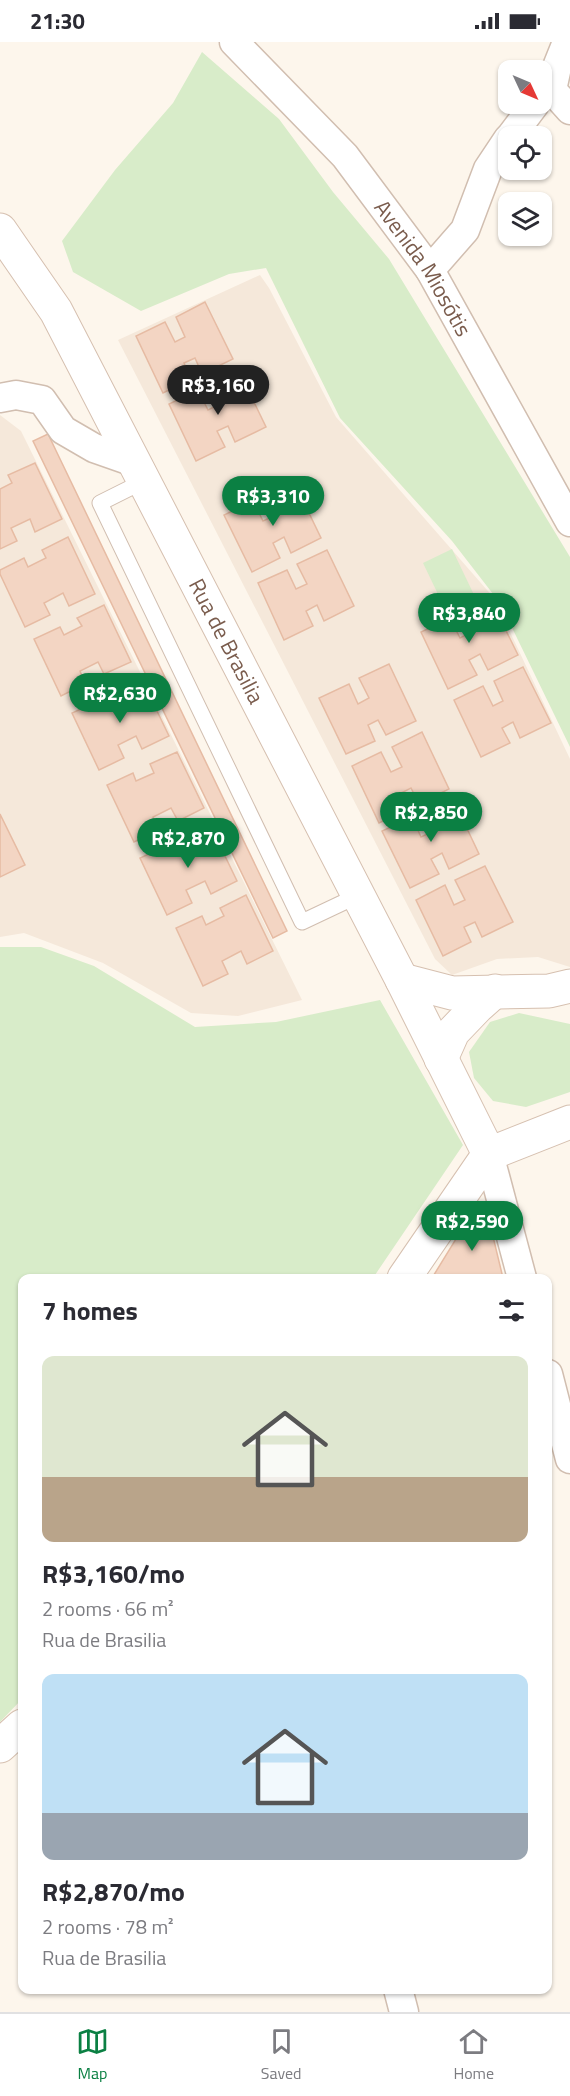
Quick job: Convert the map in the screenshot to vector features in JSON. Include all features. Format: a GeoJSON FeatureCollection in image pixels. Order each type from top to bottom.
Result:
{"type":"FeatureCollection","features":[{"type":"Feature","properties":{"kind":"street"},"geometry":{"type":"LineString","coordinates":[[552,91],[557,67],[567,42]]}},
{"type":"Feature","properties":{"kind":"street","name":"Avenida Miosótis"},"geometry":{"type":"LineString","coordinates":[[236,43],[345,156],[430,270],[570,522]]}},
{"type":"Feature","properties":{"kind":"street"},"geometry":{"type":"LineString","coordinates":[[523,126],[535,114]]}},
{"type":"Feature","properties":{"kind":"street"},"geometry":{"type":"LineString","coordinates":[[430,270],[465,230],[488,169],[498,155]]}},
{"type":"Feature","properties":{"kind":"street","name":"Rua de Brasilia"},"geometry":{"type":"LineString","coordinates":[[0,230],[56,311],[402,980],[489,1154],[521,1274]]}},
{"type":"Feature","properties":{"kind":"street"},"geometry":{"type":"LineString","coordinates":[[0,398],[16,395],[42,400],[63,430],[139,472]]}},
{"type":"Feature","properties":{"kind":"street"},"geometry":{"type":"LineString","coordinates":[[402,980],[452,993],[549,991],[570,986]]}},
{"type":"Feature","properties":{"kind":"street"},"geometry":{"type":"LineString","coordinates":[[441,1059],[453,1032],[495,992]]}},
{"type":"Feature","properties":{"kind":"street"},"geometry":{"type":"LineString","coordinates":[[462,1100],[496,1124],[535,1136]]}},
{"type":"Feature","properties":{"kind":"street"},"geometry":{"type":"LineString","coordinates":[[407,1274],[489,1154],[570,1122]]}},
{"type":"Feature","properties":{"kind":"street"},"geometry":{"type":"LineString","coordinates":[[552,1389],[570,1459]]}},
{"type":"Feature","properties":{"kind":"street"},"geometry":{"type":"LineString","coordinates":[[0,1746],[18,1730]]}},
{"type":"Feature","properties":{"kind":"street"},"geometry":{"type":"LineString","coordinates":[[399,1994],[404,2012]]}},
{"type":"Feature","properties":{"kind":"lane"},"geometry":{"type":"LineString","coordinates":[[139,472],[100,503],[302,922],[357,896]]}},
{"type":"Feature","properties":{"kind":"shaded area"},"geometry":{"type":"Polygon","coordinates":[[[260,275],[269,288],[336,417],[494,598],[570,759],[570,967],[538,957],[497,959],[452,975],[435,959],[118,340],[260,275]]]}},
{"type":"Feature","properties":{"kind":"shaded area"},"geometry":{"type":"Polygon","coordinates":[[[0,415],[21,431],[302,1000],[238,1016],[191,1013],[103,963],[24,933],[0,937],[0,415]]]}},
{"type":"Feature","properties":{"kind":"green space"},"geometry":{"type":"Polygon","coordinates":[[[202,52],[279,119],[333,192],[389,259],[570,557],[570,747],[500,603],[452,541],[340,418],[266,268],[229,274],[141,311],[73,272],[62,241],[115,170],[173,103],[202,52]]]}},
{"type":"Feature","properties":{"kind":"green space"},"geometry":{"type":"Polygon","coordinates":[[[452,549],[477,601],[448,615],[423,563],[452,549]]]}},
{"type":"Feature","properties":{"kind":"green space"},"geometry":{"type":"Polygon","coordinates":[[[0,947],[41,947],[94,966],[195,1027],[276,1022],[380,1000],[463,1145],[376,1274],[18,1274],[18,1703],[0,1722],[0,947]]]}},
{"type":"Feature","properties":{"kind":"green space"},"geometry":{"type":"Polygon","coordinates":[[[519,1013],[570,1024],[570,1092],[526,1107],[493,1101],[474,1078],[469,1052],[490,1022],[519,1013]]]}},
{"type":"Feature","properties":{"kind":"building"},"geometry":{"type":"Polygon","coordinates":[[[205,302],[233,359],[202,374],[195,358],[184,363],[191,379],[163,393],[136,336],[165,322],[175,342],[185,337],[176,317],[205,302]]]}},
{"type":"Feature","properties":{"kind":"building"},"geometry":{"type":"Polygon","coordinates":[[[239,371],[266,427],[235,442],[228,426],[217,431],[225,447],[196,461],[169,404],[198,390],[208,410],[218,405],[209,385],[239,371]]]}},
{"type":"Feature","properties":{"kind":"building"},"geometry":{"type":"Polygon","coordinates":[[[48,434],[287,931],[273,938],[33,441],[48,434]]]}},
{"type":"Feature","properties":{"kind":"building"},"geometry":{"type":"Polygon","coordinates":[[[35,463],[62,519],[35,532],[30,519],[11,528],[17,541],[0,549],[0,489],[12,483],[8,475],[35,463]]]}},
{"type":"Feature","properties":{"kind":"building"},"geometry":{"type":"Polygon","coordinates":[[[294,482],[321,538],[291,553],[284,537],[273,543],[280,558],[252,572],[224,515],[253,501],[263,521],[274,516],[264,496],[294,482]]]}},
{"type":"Feature","properties":{"kind":"building"},"geometry":{"type":"Polygon","coordinates":[[[68,537],[95,594],[69,606],[63,593],[44,603],[50,615],[25,627],[0,570],[24,558],[28,567],[46,558],[42,550],[68,537]]]}},
{"type":"Feature","properties":{"kind":"building"},"geometry":{"type":"Polygon","coordinates":[[[327,550],[354,606],[324,621],[317,605],[306,611],[313,626],[284,640],[258,583],[287,570],[296,589],[307,584],[297,564],[327,550]]]}},
{"type":"Feature","properties":{"kind":"building"},"geometry":{"type":"Polygon","coordinates":[[[490,598],[518,655],[488,670],[480,654],[469,660],[477,675],[448,689],[421,632],[450,618],[460,638],[470,633],[461,613],[490,598]]]}},
{"type":"Feature","properties":{"kind":"building"},"geometry":{"type":"Polygon","coordinates":[[[104,605],[131,662],[104,674],[98,662],[80,671],[85,684],[61,696],[34,639],[60,627],[64,635],[82,626],[77,618],[104,605]]]}},
{"type":"Feature","properties":{"kind":"building"},"geometry":{"type":"Polygon","coordinates":[[[389,664],[416,721],[386,735],[378,720],[368,725],[375,741],[346,754],[319,698],[349,684],[358,704],[369,698],[359,678],[389,664]]]}},
{"type":"Feature","properties":{"kind":"building"},"geometry":{"type":"Polygon","coordinates":[[[523,667],[551,723],[520,738],[513,722],[502,728],[510,743],[481,757],[454,700],[483,686],[493,706],[503,701],[494,681],[523,667]]]}},
{"type":"Feature","properties":{"kind":"building"},"geometry":{"type":"Polygon","coordinates":[[[142,680],[169,736],[142,749],[136,736],[118,745],[124,758],[99,770],[72,713],[98,701],[101,709],[119,700],[115,692],[142,680]]]}},
{"type":"Feature","properties":{"kind":"building"},"geometry":{"type":"Polygon","coordinates":[[[422,732],[449,789],[419,804],[411,788],[401,793],[408,809],[379,823],[352,766],[381,752],[391,772],[402,767],[392,747],[422,732]]]}},
{"type":"Feature","properties":{"kind":"building"},"geometry":{"type":"Polygon","coordinates":[[[177,752],[204,808],[178,821],[171,808],[153,817],[159,830],[134,842],[107,785],[133,773],[136,781],[154,773],[150,764],[177,752]]]}},
{"type":"Feature","properties":{"kind":"building"},"geometry":{"type":"Polygon","coordinates":[[[452,797],[479,854],[449,869],[442,853],[431,859],[439,874],[410,888],[382,831],[412,817],[421,837],[432,832],[423,812],[452,797]]]}},
{"type":"Feature","properties":{"kind":"building"},"geometry":{"type":"Polygon","coordinates":[[[0,814],[25,865],[0,877],[0,814]]]}},
{"type":"Feature","properties":{"kind":"building"},"geometry":{"type":"Polygon","coordinates":[[[210,825],[237,881],[211,894],[205,881],[186,890],[192,903],[167,915],[140,858],[166,846],[170,854],[188,846],[184,838],[210,825]]]}},
{"type":"Feature","properties":{"kind":"building"},"geometry":{"type":"Polygon","coordinates":[[[485,866],[513,922],[482,937],[475,922],[464,927],[471,942],[443,956],[416,900],[445,885],[454,905],[465,900],[455,880],[485,866]]]}},
{"type":"Feature","properties":{"kind":"building"},"geometry":{"type":"Polygon","coordinates":[[[246,895],[273,951],[247,964],[241,951],[222,961],[228,974],[203,986],[176,928],[202,916],[206,925],[224,916],[220,908],[246,895]]]}},
{"type":"Feature","properties":{"kind":"building"},"geometry":{"type":"Polygon","coordinates":[[[475,1208],[488,1216],[502,1274],[434,1274],[475,1208]]]}}]}
